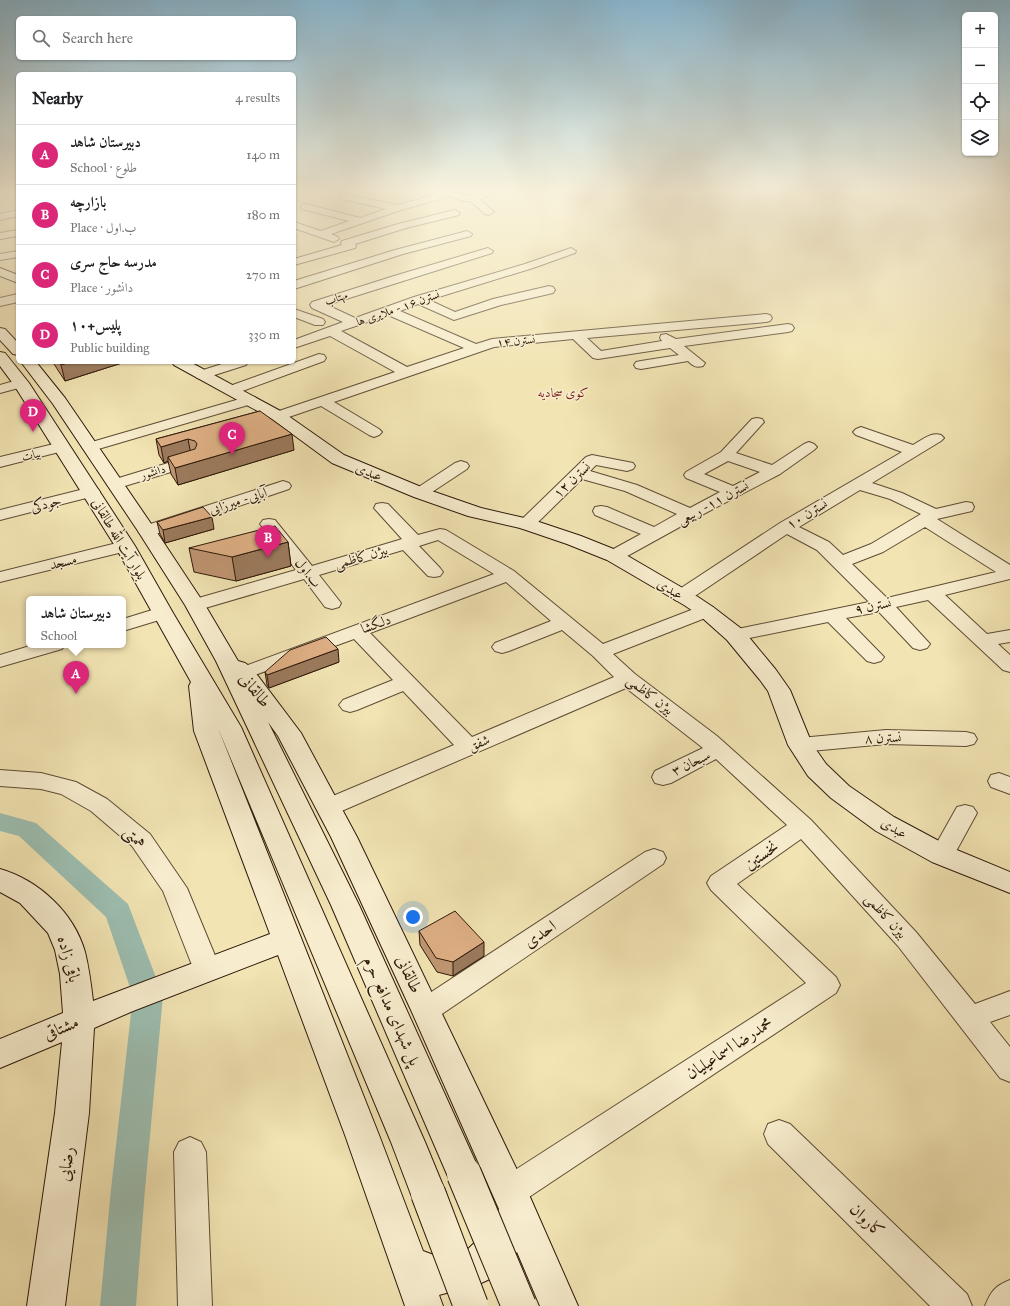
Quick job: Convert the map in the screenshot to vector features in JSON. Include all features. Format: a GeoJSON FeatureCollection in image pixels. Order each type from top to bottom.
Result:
{"type":"FeatureCollection","features":[{"type":"Feature","properties":{"kind":"main road"},"geometry":{"type":"LineString","coordinates":[[0,332],[16,349]]}},
{"type":"Feature","properties":{"kind":"main road","name":"بلوار آیت الله طالقانی"},"geometry":{"type":"LineString","coordinates":[[0,356],[21,384],[92,492],[198,673],[242,724]]}},
{"type":"Feature","properties":{"kind":"main road","name":"بلوار آیت الله طالقانی"},"geometry":{"type":"LineString","coordinates":[[34,364],[147,531],[236,667],[242,724]]}},
{"type":"Feature","properties":{"kind":"main road","name":"عبدی"},"geometry":{"type":"LineString","coordinates":[[183,364],[278,416],[338,459],[420,493],[475,512],[526,524],[574,540],[614,556],[706,611],[735,635],[779,690],[800,745],[817,770],[840,792],[885,824],[942,855],[1010,883]]}},
{"type":"Feature","properties":{"kind":"main road","name":"طالقانی"},"geometry":{"type":"LineString","coordinates":[[236,667],[289,733],[329,807],[426,1010],[559,1306]]}},
{"type":"Feature","properties":{"kind":"main road"},"geometry":{"type":"LineString","coordinates":[[198,673],[206,731],[362,1135],[424,1306]]}},
{"type":"Feature","properties":{"kind":"main road"},"geometry":{"type":"LineString","coordinates":[[242,724],[428,1193],[471,1306]]}},
{"type":"Feature","properties":{"kind":"main road","name":"پل شهدای مدافع حرم"},"geometry":{"type":"LineString","coordinates":[[242,724],[345,905],[464,1174],[519,1306]]}},
{"type":"Feature","properties":{"kind":"main road","name":"باقی زاده"},"geometry":{"type":"LineString","coordinates":[[1,880],[30,895],[59,926],[70,950],[75,974],[79,1021]]}},
{"type":"Feature","properties":{"kind":"main road","name":"مشتاقی"},"geometry":{"type":"LineString","coordinates":[[0,1054],[122,1002],[286,940]]}},
{"type":"Feature","properties":{"kind":"main road","name":"رضایی"},"geometry":{"type":"LineString","coordinates":[[46,1306],[72,1113],[79,1021]]}},
{"type":"Feature","properties":{"kind":"main road"},"geometry":{"type":"LineString","coordinates":[[409,1265],[439,1276],[479,1265],[508,1236],[513,1201]]}},
{"type":"Feature","properties":{"kind":"street"},"geometry":{"type":"LineString","coordinates":[[0,257],[13,252]]}},
{"type":"Feature","properties":{"kind":"street"},"geometry":{"type":"LineString","coordinates":[[296,261],[326,252]]}},
{"type":"Feature","properties":{"kind":"street"},"geometry":{"type":"LineString","coordinates":[[366,252],[382,258]]}},
{"type":"Feature","properties":{"kind":"street"},"geometry":{"type":"LineString","coordinates":[[296,284],[403,252]]}},
{"type":"Feature","properties":{"kind":"street","name":"مهتاب"},"geometry":{"type":"LineString","coordinates":[[355,323],[316,305],[398,278],[488,252]]}},
{"type":"Feature","properties":{"kind":"street","name":"نسترن ۱۶ - ملایری ها"},"geometry":{"type":"LineString","coordinates":[[296,343],[418,300],[529,266],[568,252]]}},
{"type":"Feature","properties":{"kind":"street"},"geometry":{"type":"LineString","coordinates":[[361,264],[398,278]]}},
{"type":"Feature","properties":{"kind":"street"},"geometry":{"type":"LineString","coordinates":[[418,300],[454,316],[497,302],[549,290]]}},
{"type":"Feature","properties":{"kind":"street"},"geometry":{"type":"LineString","coordinates":[[0,302],[16,298]]}},
{"type":"Feature","properties":{"kind":"street"},"geometry":{"type":"LineString","coordinates":[[390,311],[474,348]]}},
{"type":"Feature","properties":{"kind":"street"},"geometry":{"type":"LineString","coordinates":[[296,314],[319,322]]}},
{"type":"Feature","properties":{"kind":"street","name":"نسترن ۱۴"},"geometry":{"type":"LineString","coordinates":[[323,394],[339,396],[492,343],[766,318]]}},
{"type":"Feature","properties":{"kind":"street"},"geometry":{"type":"LineString","coordinates":[[577,336],[598,355],[673,343],[788,328]]}},
{"type":"Feature","properties":{"kind":"street"},"geometry":{"type":"LineString","coordinates":[[641,365],[694,360],[656,329]]}},
{"type":"Feature","properties":{"kind":"street"},"geometry":{"type":"LineString","coordinates":[[331,331],[406,372]]}},
{"type":"Feature","properties":{"kind":"street"},"geometry":{"type":"LineString","coordinates":[[232,390],[320,358]]}},
{"type":"Feature","properties":{"kind":"street"},"geometry":{"type":"LineString","coordinates":[[202,375],[235,364]]}},
{"type":"Feature","properties":{"kind":"street"},"geometry":{"type":"LineString","coordinates":[[0,389],[21,384]]}},
{"type":"Feature","properties":{"kind":"street"},"geometry":{"type":"LineString","coordinates":[[278,416],[323,394],[374,432]]}},
{"type":"Feature","properties":{"kind":"street"},"geometry":{"type":"LineString","coordinates":[[90,447],[250,400]]}},
{"type":"Feature","properties":{"kind":"street"},"geometry":{"type":"LineString","coordinates":[[734,492],[692,475],[726,454],[757,422]]}},
{"type":"Feature","properties":{"kind":"street"},"geometry":{"type":"LineString","coordinates":[[861,432],[915,451]]}},
{"type":"Feature","properties":{"kind":"street","name":"نسترن ۱۰"},"geometry":{"type":"LineString","coordinates":[[682,596],[786,527],[936,438]]}},
{"type":"Feature","properties":{"kind":"street","name":"نسترن ۱۱- ربیعی"},"geometry":{"type":"LineString","coordinates":[[614,556],[690,514],[774,471],[809,446]]}},
{"type":"Feature","properties":{"kind":"street","name":"بیات"},"geometry":{"type":"LineString","coordinates":[[0,462],[62,447]]}},
{"type":"Feature","properties":{"kind":"street"},"geometry":{"type":"LineString","coordinates":[[726,454],[774,471]]}},
{"type":"Feature","properties":{"kind":"street","name":"نسترن ۱۲"},"geometry":{"type":"LineString","coordinates":[[526,524],[592,460],[627,466]]}},
{"type":"Feature","properties":{"kind":"street","name":"دانشور"},"geometry":{"type":"LineString","coordinates":[[115,484],[191,461]]}},
{"type":"Feature","properties":{"kind":"street"},"geometry":{"type":"LineString","coordinates":[[420,493],[460,466]]}},
{"type":"Feature","properties":{"kind":"street"},"geometry":{"type":"LineString","coordinates":[[580,473],[631,488],[690,514]]}},
{"type":"Feature","properties":{"kind":"street"},"geometry":{"type":"LineString","coordinates":[[858,484],[896,496],[930,517],[1010,573]]}},
{"type":"Feature","properties":{"kind":"street","name":"آبایی- میرزایی"},"geometry":{"type":"LineString","coordinates":[[147,531],[283,486]]}},
{"type":"Feature","properties":{"kind":"street","name":"جودکی"},"geometry":{"type":"LineString","coordinates":[[0,515],[92,492]]}},
{"type":"Feature","properties":{"kind":"street"},"geometry":{"type":"LineString","coordinates":[[840,563],[877,548],[903,531],[930,517],[966,507]]}},
{"type":"Feature","properties":{"kind":"street"},"geometry":{"type":"LineString","coordinates":[[382,508],[434,572]]}},
{"type":"Feature","properties":{"kind":"street"},"geometry":{"type":"LineString","coordinates":[[601,511],[656,534]]}},
{"type":"Feature","properties":{"kind":"street","name":"ب.اول"},"geometry":{"type":"LineString","coordinates":[[269,524],[332,603]]}},
{"type":"Feature","properties":{"kind":"street"},"geometry":{"type":"LineString","coordinates":[[786,527],[823,546],[920,644]]}},
{"type":"Feature","properties":{"kind":"street","name":"بیژن کاظمی"},"geometry":{"type":"LineString","coordinates":[[195,606],[440,534],[508,575],[600,652],[628,679],[718,749],[803,826],[907,939],[1010,1069]]}},
{"type":"Feature","properties":{"kind":"street","name":"مسجد"},"geometry":{"type":"LineString","coordinates":[[0,577],[125,546]]}},
{"type":"Feature","properties":{"kind":"street","name":"نسترن ۹"},"geometry":{"type":"LineString","coordinates":[[735,635],[933,594],[1010,573]]}},
{"type":"Feature","properties":{"kind":"street","name":"دلگشا"},"geometry":{"type":"LineString","coordinates":[[236,667],[357,631],[508,575]]}},
{"type":"Feature","properties":{"kind":"street"},"geometry":{"type":"LineString","coordinates":[[933,594],[1010,666]]}},
{"type":"Feature","properties":{"kind":"street"},"geometry":{"type":"LineString","coordinates":[[600,652],[706,611]]}},
{"type":"Feature","properties":{"kind":"street"},"geometry":{"type":"LineString","coordinates":[[126,624],[162,613]]}},
{"type":"Feature","properties":{"kind":"street"},"geometry":{"type":"LineString","coordinates":[[832,615],[874,657]]}},
{"type":"Feature","properties":{"kind":"street"},"geometry":{"type":"LineString","coordinates":[[502,647],[564,623]]}},
{"type":"Feature","properties":{"kind":"street"},"geometry":{"type":"LineString","coordinates":[[357,631],[469,747]]}},
{"type":"Feature","properties":{"kind":"street"},"geometry":{"type":"LineString","coordinates":[[983,640],[1010,636]]}},
{"type":"Feature","properties":{"kind":"street"},"geometry":{"type":"LineString","coordinates":[[0,661],[45,648]]}},
{"type":"Feature","properties":{"kind":"street","name":"شفق"},"geometry":{"type":"LineString","coordinates":[[329,807],[628,679]]}},
{"type":"Feature","properties":{"kind":"street"},"geometry":{"type":"LineString","coordinates":[[350,704],[406,682]]}},
{"type":"Feature","properties":{"kind":"street","name":"نسترن ۸"},"geometry":{"type":"LineString","coordinates":[[800,745],[886,737],[966,738]]}},
{"type":"Feature","properties":{"kind":"street","name":"سبحان ۳"},"geometry":{"type":"LineString","coordinates":[[663,777],[718,749]]}},
{"type":"Feature","properties":{"kind":"street","name":"همتی"},"geometry":{"type":"LineString","coordinates":[[0,778],[41,781],[68,788],[100,805],[141,840],[174,888],[196,974]]}},
{"type":"Feature","properties":{"kind":"street"},"geometry":{"type":"LineString","coordinates":[[942,855],[965,814]]}},
{"type":"Feature","properties":{"kind":"street","name":"نخستین"},"geometry":{"type":"LineString","coordinates":[[720,883],[803,826]]}},
{"type":"Feature","properties":{"kind":"street","name":"احدی"},"geometry":{"type":"LineString","coordinates":[[426,1010],[654,858]]}},
{"type":"Feature","properties":{"kind":"street","name":"محمدرضا اسماعیلیان"},"geometry":{"type":"LineString","coordinates":[[513,1201],[826,985],[720,883]]}},
{"type":"Feature","properties":{"kind":"street"},"geometry":{"type":"LineString","coordinates":[[969,1018],[1010,1003]]}},
{"type":"Feature","properties":{"kind":"street","name":"کاروان"},"geometry":{"type":"LineString","coordinates":[[779,1134],[955,1306]]}},
{"type":"Feature","properties":{"kind":"street"},"geometry":{"type":"LineString","coordinates":[[190,1152],[195,1306]]}},
{"type":"Feature","properties":{"kind":"street"},"geometry":{"type":"LineString","coordinates":[[1002,1306],[1010,1297]]}},
{"type":"Feature","properties":{"kind":"building"},"geometry":{"type":"Polygon","coordinates":[[[260,411],[292,434],[175,468],[168,457],[195,449],[197,444],[195,441],[188,439],[161,447],[156,439],[260,411]]]}},
{"type":"Feature","properties":{"kind":"building"},"geometry":{"type":"Polygon","coordinates":[[[203,507],[212,517],[163,530],[157,522],[203,507]]]}},
{"type":"Feature","properties":{"kind":"building"},"geometry":{"type":"Polygon","coordinates":[[[275,526],[288,542],[232,557],[189,548],[275,526]]]}},
{"type":"Feature","properties":{"kind":"building"},"geometry":{"type":"Polygon","coordinates":[[[326,637],[338,649],[267,675],[265,672],[290,650],[326,637]]]}},
{"type":"Feature","properties":{"kind":"building"},"geometry":{"type":"Polygon","coordinates":[[[455,911],[484,942],[453,962],[436,958],[419,931],[455,911]]]}},
{"type":"Feature","properties":{"kind":"waterway"},"geometry":{"type":"LineString","coordinates":[[0,822],[27,829],[118,911],[148,996],[128,1189],[118,1306]]}},
{"type":"Feature","properties":{"kind":"place","name":"پلیس+۱۰"},"geometry":{"type":"Point","coordinates":[33,432]}},
{"type":"Feature","properties":{"kind":"place","name":"مدرسه حاج سری"},"geometry":{"type":"Point","coordinates":[232,455]}},
{"type":"Feature","properties":{"kind":"place","name":"بازارچه"},"geometry":{"type":"Point","coordinates":[268,558]}},
{"type":"Feature","properties":{"kind":"place","name":"دبیرستان شاهد"},"geometry":{"type":"Point","coordinates":[76,694]}},
{"type":"Feature","properties":{"kind":"district","name":"کوی سجادیه"},"geometry":{"type":"Point","coordinates":[563,393]}}]}
